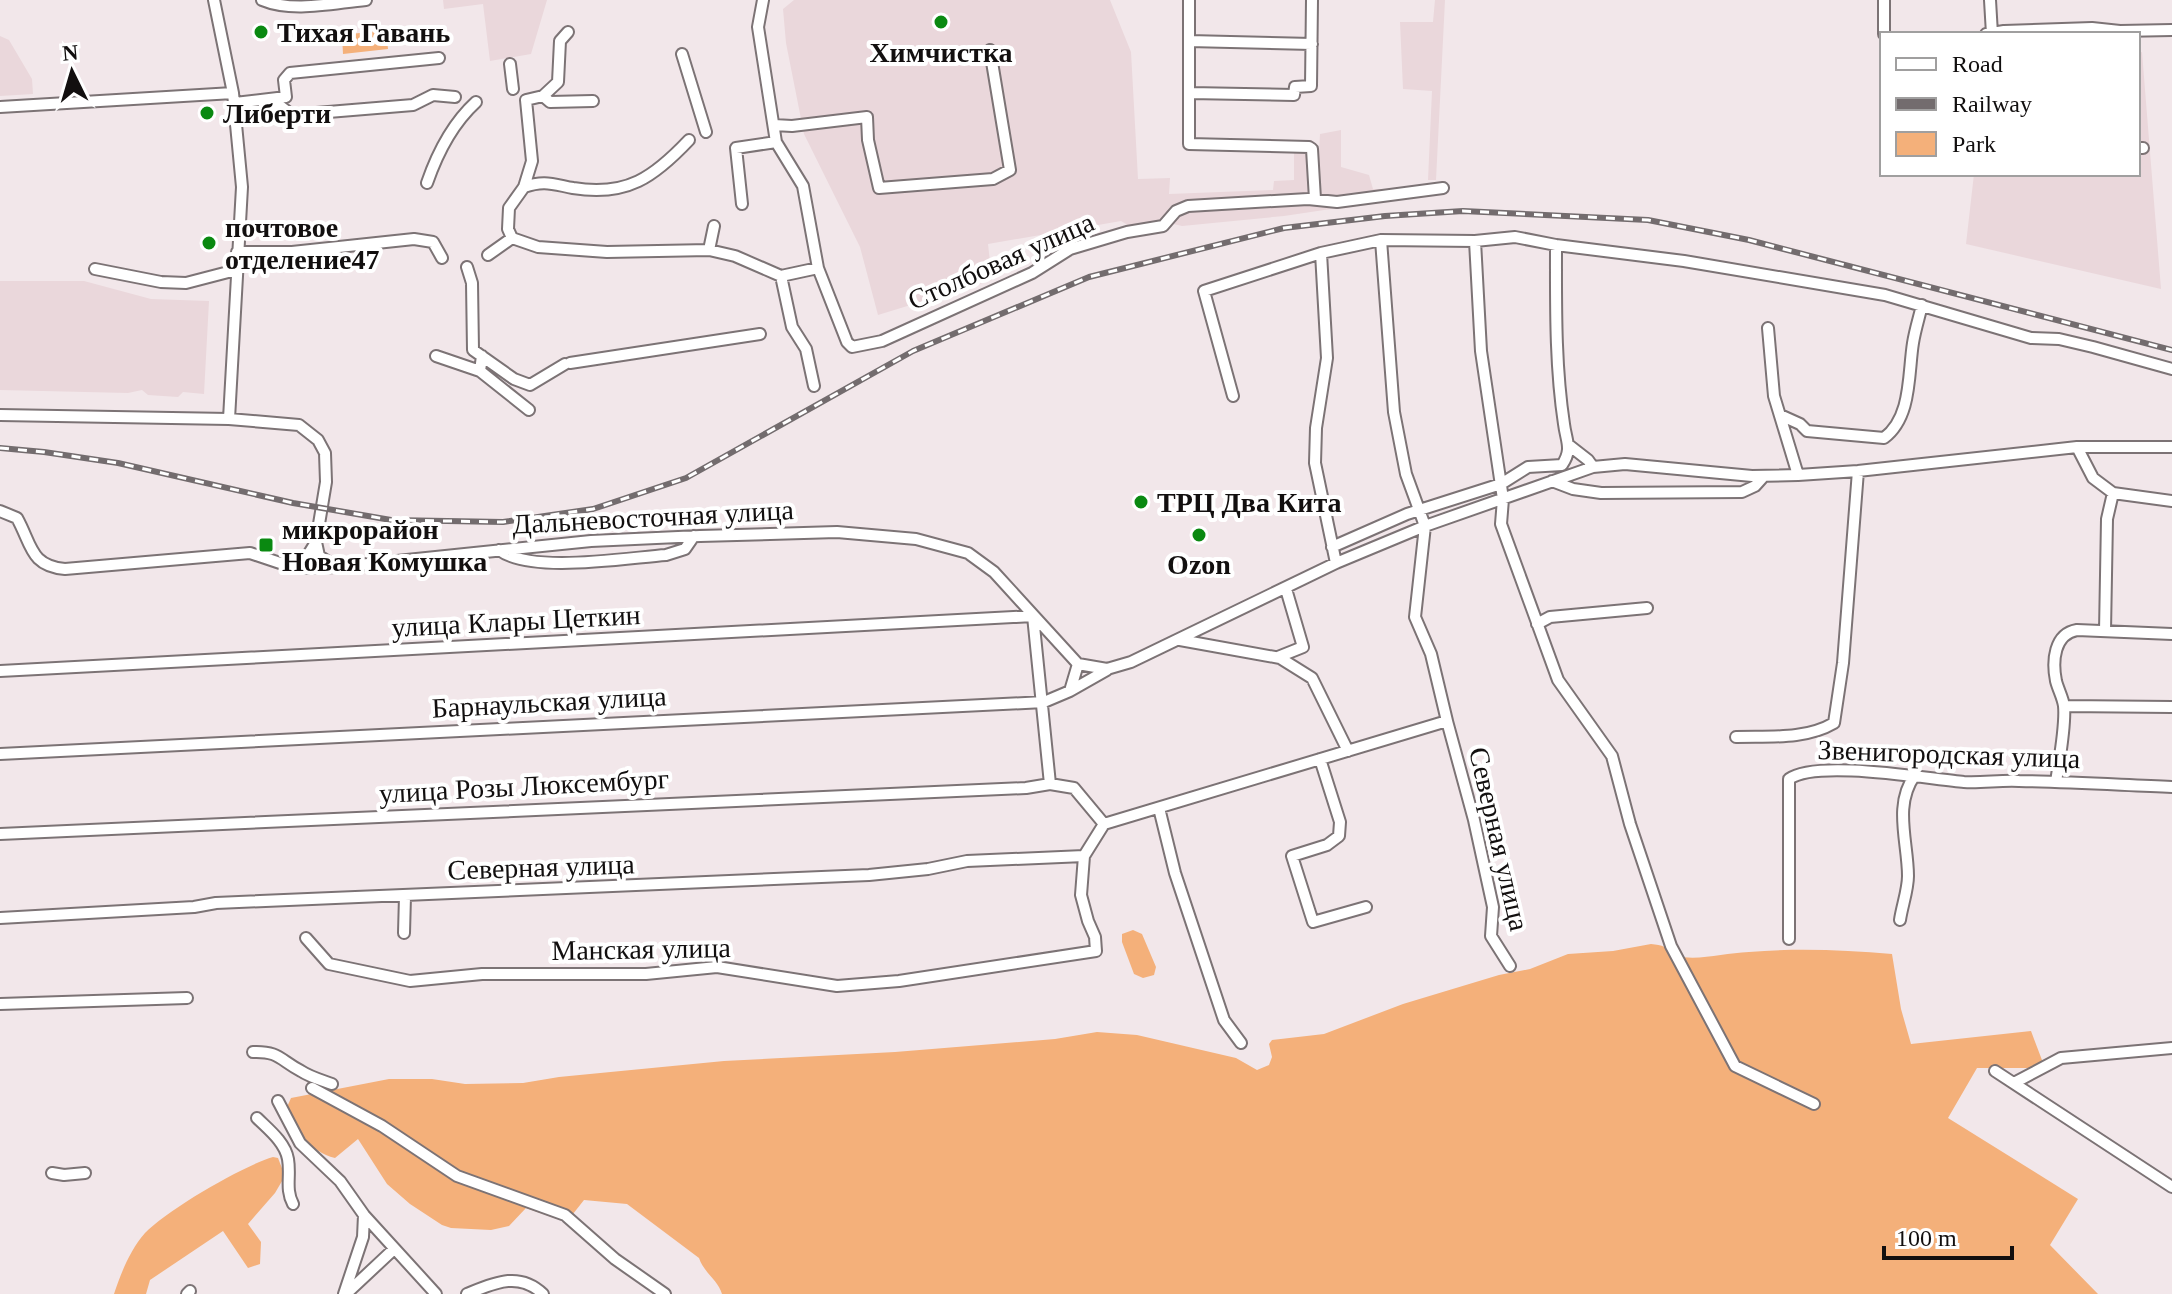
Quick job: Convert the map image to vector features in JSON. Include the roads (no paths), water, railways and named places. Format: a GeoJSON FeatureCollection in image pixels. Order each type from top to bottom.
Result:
{"type":"FeatureCollection","features":[{"type":"Feature","properties":{"kind":"street"},"geometry":{"type":"LineString","coordinates":[[214,0],[234,98],[242,187],[229,419]]}},
{"type":"Feature","properties":{"kind":"street"},"geometry":{"type":"LineString","coordinates":[[262,0],[296,6],[366,0]]}},
{"type":"Feature","properties":{"kind":"street","name":"Столбовая улица"},"geometry":{"type":"LineString","coordinates":[[763,0],[758,27],[776,142],[803,186],[818,268],[847,342],[852,347],[882,341],[1032,273],[1070,249],[1127,232],[1163,226],[1180,208],[1315,199],[1337,202],[1443,188]]}},
{"type":"Feature","properties":{"kind":"street"},"geometry":{"type":"LineString","coordinates":[[1189,0],[1189,144],[1309,147],[1312,149],[1315,199]]}},
{"type":"Feature","properties":{"kind":"street"},"geometry":{"type":"LineString","coordinates":[[1190,93],[1294,95],[1295,87],[1311,86],[1312,0]]}},
{"type":"Feature","properties":{"kind":"street"},"geometry":{"type":"LineString","coordinates":[[1884,0],[1884,32]]}},
{"type":"Feature","properties":{"kind":"street"},"geometry":{"type":"LineString","coordinates":[[1990,0],[1992,32]]}},
{"type":"Feature","properties":{"kind":"street"},"geometry":{"type":"LineString","coordinates":[[2000,32],[2092,28],[2172,30]]}},
{"type":"Feature","properties":{"kind":"street"},"geometry":{"type":"LineString","coordinates":[[568,32],[560,41],[558,82],[543,96],[526,100],[532,161],[524,187],[509,208],[508,229],[512,238],[538,247],[607,252],[709,250],[735,256],[781,276],[818,268]]}},
{"type":"Feature","properties":{"kind":"street"},"geometry":{"type":"LineString","coordinates":[[1189,41],[1312,44]]}},
{"type":"Feature","properties":{"kind":"street"},"geometry":{"type":"LineString","coordinates":[[774,125],[792,126],[867,117],[868,140],[879,188],[993,179],[1010,170],[990,50]]}},
{"type":"Feature","properties":{"kind":"street"},"geometry":{"type":"LineString","coordinates":[[682,54],[706,132]]}},
{"type":"Feature","properties":{"kind":"street"},"geometry":{"type":"LineString","coordinates":[[0,107],[271,99],[286,97],[284,80],[290,73],[439,58]]}},
{"type":"Feature","properties":{"kind":"street"},"geometry":{"type":"LineString","coordinates":[[510,64],[513,89]]}},
{"type":"Feature","properties":{"kind":"street"},"geometry":{"type":"LineString","coordinates":[[271,99],[292,115],[413,105],[433,95],[455,97]]}},
{"type":"Feature","properties":{"kind":"street"},"geometry":{"type":"LineString","coordinates":[[543,96],[550,102],[593,101]]}},
{"type":"Feature","properties":{"kind":"street"},"geometry":{"type":"LineString","coordinates":[[427,183],[448,139],[466,111],[476,102]]}},
{"type":"Feature","properties":{"kind":"street"},"geometry":{"type":"LineString","coordinates":[[524,187],[540,181],[577,189],[635,185],[662,168],[689,140]]}},
{"type":"Feature","properties":{"kind":"street"},"geometry":{"type":"LineString","coordinates":[[742,204],[736,148],[776,142]]}},
{"type":"Feature","properties":{"kind":"street"},"geometry":{"type":"LineString","coordinates":[[709,250],[714,226]]}},
{"type":"Feature","properties":{"kind":"street"},"geometry":{"type":"LineString","coordinates":[[1233,396],[1204,291],[1321,253],[1381,240],[1475,241],[1515,237],[1684,261],[1885,295],[2031,338],[2059,339],[2172,369]]}},
{"type":"Feature","properties":{"kind":"street"},"geometry":{"type":"LineString","coordinates":[[488,255],[512,238]]}},
{"type":"Feature","properties":{"kind":"street"},"geometry":{"type":"LineString","coordinates":[[237,252],[292,252],[414,239],[433,242],[442,258]]}},
{"type":"Feature","properties":{"kind":"street"},"geometry":{"type":"LineString","coordinates":[[1381,240],[1394,412],[1406,474],[1425,526]]}},
{"type":"Feature","properties":{"kind":"street"},"geometry":{"type":"LineString","coordinates":[[1475,241],[1481,351],[1503,499],[1501,524],[1558,680],[1612,756],[1630,824],[1671,946],[1735,1066],[1814,1104]]}},
{"type":"Feature","properties":{"kind":"street"},"geometry":{"type":"LineString","coordinates":[[1556,245],[1556,331],[1564,426],[1570,446],[1593,467]]}},
{"type":"Feature","properties":{"kind":"street"},"geometry":{"type":"LineString","coordinates":[[1321,253],[1327,358],[1316,428],[1315,463],[1336,563]]}},
{"type":"Feature","properties":{"kind":"street"},"geometry":{"type":"LineString","coordinates":[[467,267],[472,283],[473,350],[514,379],[530,385],[567,364],[760,334]]}},
{"type":"Feature","properties":{"kind":"street"},"geometry":{"type":"LineString","coordinates":[[95,269],[161,282],[186,283],[236,270]]}},
{"type":"Feature","properties":{"kind":"street"},"geometry":{"type":"LineString","coordinates":[[781,276],[792,327],[806,349],[814,386]]}},
{"type":"Feature","properties":{"kind":"street"},"geometry":{"type":"LineString","coordinates":[[1780,415],[1807,431],[1884,438],[1900,419],[1907,395],[1913,339],[1922,305]]}},
{"type":"Feature","properties":{"kind":"street"},"geometry":{"type":"LineString","coordinates":[[1768,328],[1772,382],[1798,475]]}},
{"type":"Feature","properties":{"kind":"street"},"geometry":{"type":"LineString","coordinates":[[436,356],[480,371],[529,410]]}},
{"type":"Feature","properties":{"kind":"street"},"geometry":{"type":"LineString","coordinates":[[480,371],[482,356]]}},
{"type":"Feature","properties":{"kind":"street"},"geometry":{"type":"LineString","coordinates":[[0,415],[229,419],[299,425],[318,440],[325,453],[327,468],[316,542],[295,568]]}},
{"type":"Feature","properties":{"kind":"street"},"geometry":{"type":"LineString","coordinates":[[1793,454],[1807,431]]}},
{"type":"Feature","properties":{"kind":"street"},"geometry":{"type":"LineString","coordinates":[[1332,547],[1419,511],[1501,484],[1528,467],[1562,465],[1570,446]]}},
{"type":"Feature","properties":{"kind":"street"},"geometry":{"type":"LineString","coordinates":[[2077,447],[2093,478],[2113,493],[2172,501]]}},
{"type":"Feature","properties":{"kind":"street","name":"Барнаульская улица"},"geometry":{"type":"LineString","coordinates":[[0,754],[1044,702],[1107,669],[1180,640],[1336,563],[1425,526],[1593,467],[1625,464],[1764,476],[1798,475],[2077,447],[2172,447]]}},
{"type":"Feature","properties":{"kind":"street"},"geometry":{"type":"LineString","coordinates":[[1736,737],[1796,736],[1834,723],[1843,663],[1858,471]]}},
{"type":"Feature","properties":{"kind":"street"},"geometry":{"type":"LineString","coordinates":[[1552,481],[1573,489],[1601,493],[1742,492],[1755,486],[1764,476]]}},
{"type":"Feature","properties":{"kind":"street"},"geometry":{"type":"LineString","coordinates":[[2105,631],[2107,519],[2113,493]]}},
{"type":"Feature","properties":{"kind":"street","name":"Дальневосточная улица"},"geometry":{"type":"LineString","coordinates":[[0,511],[17,518],[37,560],[47,568],[65,569],[250,553],[295,568],[339,567],[591,541],[694,536],[837,532],[916,539],[968,553],[994,572],[1033,616]]}},
{"type":"Feature","properties":{"kind":"street","name":"Северная улица"},"geometry":{"type":"LineString","coordinates":[[1425,526],[1415,617],[1431,654],[1474,820],[1493,907],[1491,936],[1510,966]]}},
{"type":"Feature","properties":{"kind":"street"},"geometry":{"type":"LineString","coordinates":[[499,550],[510,558],[546,563],[666,555],[685,549],[694,536]]}},
{"type":"Feature","properties":{"kind":"street"},"geometry":{"type":"LineString","coordinates":[[316,542],[319,556],[339,567]]}},
{"type":"Feature","properties":{"kind":"street"},"geometry":{"type":"LineString","coordinates":[[1278,657],[1303,647],[1286,589]]}},
{"type":"Feature","properties":{"kind":"street"},"geometry":{"type":"LineString","coordinates":[[1537,624],[1550,617],[1647,608]]}},
{"type":"Feature","properties":{"kind":"street"},"geometry":{"type":"LineString","coordinates":[[1033,616],[1078,664],[1107,669]]}},
{"type":"Feature","properties":{"kind":"street"},"geometry":{"type":"LineString","coordinates":[[1033,616],[1050,784],[1074,788],[1104,824],[1084,856]]}},
{"type":"Feature","properties":{"kind":"street","name":"улица Клары Цеткин"},"geometry":{"type":"LineString","coordinates":[[0,671],[1033,616]]}},
{"type":"Feature","properties":{"kind":"street"},"geometry":{"type":"LineString","coordinates":[[2056,782],[2064,706],[2056,679],[2060,638],[2067,632],[2077,630],[2172,634]]}},
{"type":"Feature","properties":{"kind":"street"},"geometry":{"type":"LineString","coordinates":[[1180,640],[1278,657],[1312,678],[1348,751]]}},
{"type":"Feature","properties":{"kind":"street"},"geometry":{"type":"LineString","coordinates":[[1070,691],[1078,664]]}},
{"type":"Feature","properties":{"kind":"street"},"geometry":{"type":"LineString","coordinates":[[2064,706],[2172,707]]}},
{"type":"Feature","properties":{"kind":"street","name":"Северная улица"},"geometry":{"type":"LineString","coordinates":[[1104,824],[1447,721]]}},
{"type":"Feature","properties":{"kind":"street"},"geometry":{"type":"LineString","coordinates":[[1320,759],[1340,822],[1339,836],[1327,845],[1292,856],[1313,922],[1366,907]]}},
{"type":"Feature","properties":{"kind":"street","name":"Звенигородская улица"},"geometry":{"type":"LineString","coordinates":[[1789,939],[1789,779],[1809,771],[1915,775],[1967,782],[2172,787]]}},
{"type":"Feature","properties":{"kind":"street"},"geometry":{"type":"LineString","coordinates":[[1900,920],[1908,877],[1902,818],[1906,787],[1915,775]]}},
{"type":"Feature","properties":{"kind":"street","name":"улица Розы Люксембург"},"geometry":{"type":"LineString","coordinates":[[0,834],[1026,788],[1050,784]]}},
{"type":"Feature","properties":{"kind":"street"},"geometry":{"type":"LineString","coordinates":[[1159,808],[1175,873],[1198,934],[1224,1020],[1241,1043]]}},
{"type":"Feature","properties":{"kind":"street","name":"Северная улица"},"geometry":{"type":"LineString","coordinates":[[0,918],[194,907],[216,903],[869,875],[967,861],[1084,856]]}},
{"type":"Feature","properties":{"kind":"street","name":"Манская улица"},"geometry":{"type":"LineString","coordinates":[[306,938],[329,964],[410,981],[482,974],[646,974],[717,967],[837,986],[899,981],[1096,951],[1095,937],[1081,895],[1084,856]]}},
{"type":"Feature","properties":{"kind":"street"},"geometry":{"type":"LineString","coordinates":[[404,933],[405,896]]}},
{"type":"Feature","properties":{"kind":"street"},"geometry":{"type":"LineString","coordinates":[[0,1004],[187,998]]}},
{"type":"Feature","properties":{"kind":"street"},"geometry":{"type":"LineString","coordinates":[[2014,1083],[2061,1058],[2172,1048]]}},
{"type":"Feature","properties":{"kind":"street"},"geometry":{"type":"LineString","coordinates":[[253,1052],[270,1052],[298,1070],[332,1084]]}},
{"type":"Feature","properties":{"kind":"street"},"geometry":{"type":"LineString","coordinates":[[1995,1071],[2172,1187]]}},
{"type":"Feature","properties":{"kind":"street"},"geometry":{"type":"LineString","coordinates":[[312,1088],[382,1126],[457,1176],[565,1215],[615,1259],[665,1294]]}},
{"type":"Feature","properties":{"kind":"street"},"geometry":{"type":"LineString","coordinates":[[278,1101],[300,1143],[340,1181],[364,1215],[436,1294]]}},
{"type":"Feature","properties":{"kind":"street"},"geometry":{"type":"LineString","coordinates":[[257,1118],[276,1137],[288,1158],[287,1193],[293,1204]]}},
{"type":"Feature","properties":{"kind":"street"},"geometry":{"type":"LineString","coordinates":[[276,1137],[311,1154]]}},
{"type":"Feature","properties":{"kind":"street"},"geometry":{"type":"LineString","coordinates":[[52,1173],[85,1173]]}},
{"type":"Feature","properties":{"kind":"street"},"geometry":{"type":"LineString","coordinates":[[345,1294],[363,1237],[364,1215]]}},
{"type":"Feature","properties":{"kind":"street"},"geometry":{"type":"LineString","coordinates":[[345,1294],[394,1249]]}},
{"type":"Feature","properties":{"kind":"street"},"geometry":{"type":"LineString","coordinates":[[467,1294],[503,1280],[525,1282],[543,1294]]}},
{"type":"Feature","properties":{"kind":"railway"},"geometry":{"type":"LineString","coordinates":[[0,448],[118,463],[293,503],[391,520],[503,522],[593,509],[686,478],[913,351],[1089,277],[1284,228],[1463,211],[1648,220],[1749,240],[2172,350]]}},
{"type":"Feature","properties":{"kind":"place","name":"Химчистка"},"geometry":{"type":"Point","coordinates":[941,22]}},
{"type":"Feature","properties":{"kind":"place","name":"Тихая Гавань"},"geometry":{"type":"Point","coordinates":[261,32]}},
{"type":"Feature","properties":{"kind":"place","name":"Либерти"},"geometry":{"type":"Point","coordinates":[207,113]}},
{"type":"Feature","properties":{"kind":"place","name":"почтовое отделение47"},"geometry":{"type":"Point","coordinates":[209,243]}},
{"type":"Feature","properties":{"kind":"place","name":"ТРЦ Два Кита"},"geometry":{"type":"Point","coordinates":[1141,502]}},
{"type":"Feature","properties":{"kind":"place","name":"Ozon"},"geometry":{"type":"Point","coordinates":[1199,535]}},
{"type":"Feature","properties":{"kind":"place","name":"микрорайон Новая Комушка"},"geometry":{"type":"Point","coordinates":[266,545]}}]}
